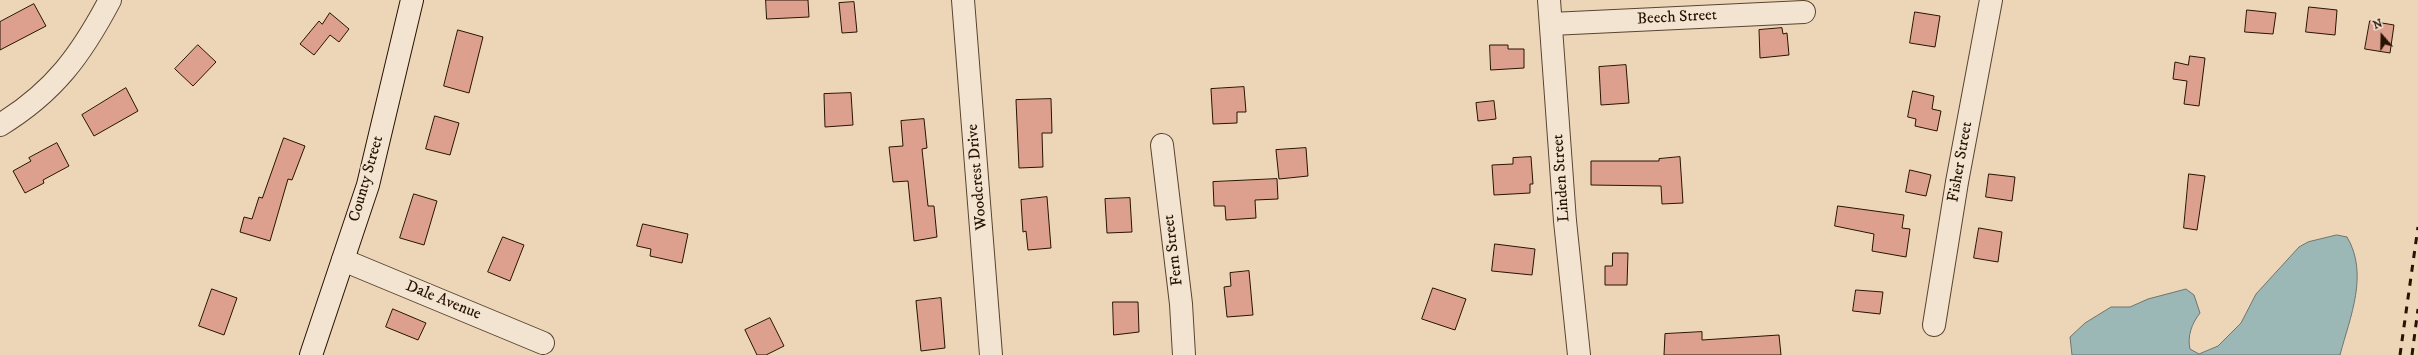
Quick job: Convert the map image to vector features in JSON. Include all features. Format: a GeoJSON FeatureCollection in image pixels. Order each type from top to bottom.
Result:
{"type":"FeatureCollection","features":[{"type":"Feature","properties":{"kind":"street"},"geometry":{"type":"LineString","coordinates":[[0,126],[27,109],[63,75],[91,36],[110,0]]}},
{"type":"Feature","properties":{"kind":"street","name":"County Street"},"geometry":{"type":"LineString","coordinates":[[311,355],[368,185],[412,0]]}},
{"type":"Feature","properties":{"kind":"street","name":"Woodcrest Drive"},"geometry":{"type":"LineString","coordinates":[[963,0],[992,355]]}},
{"type":"Feature","properties":{"kind":"street","name":"Linden Street"},"geometry":{"type":"LineString","coordinates":[[1549,0],[1565,222],[1579,355]]}},
{"type":"Feature","properties":{"kind":"street","name":"Fisher Street"},"geometry":{"type":"LineString","coordinates":[[1934,325],[1957,182],[1991,0]]}},
{"type":"Feature","properties":{"kind":"street","name":"Beech Street"},"geometry":{"type":"LineString","coordinates":[[1551,24],[1804,12]]}},
{"type":"Feature","properties":{"kind":"street","name":"Fern Street"},"geometry":{"type":"LineString","coordinates":[[1162,146],[1180,304],[1184,355]]}},
{"type":"Feature","properties":{"kind":"street","name":"Dale Avenue"},"geometry":{"type":"LineString","coordinates":[[343,260],[543,343]]}},
{"type":"Feature","properties":{"kind":"water"},"geometry":{"type":"Polygon","coordinates":[[[2337,235],[2347,237],[2357,266],[2356,296],[2340,355],[2072,355],[2070,337],[2085,323],[2111,307],[2130,307],[2148,299],[2186,289],[2194,295],[2200,313],[2191,330],[2189,339],[2190,349],[2199,354],[2218,346],[2241,323],[2256,294],[2299,247],[2308,242],[2337,235]]]}},
{"type":"Feature","properties":{"kind":"building"},"geometry":{"type":"Polygon","coordinates":[[[766,0],[808,0],[809,17],[767,19],[766,0]]]}},
{"type":"Feature","properties":{"kind":"building"},"geometry":{"type":"Polygon","coordinates":[[[854,2],[857,32],[842,33],[839,3],[854,2]]]}},
{"type":"Feature","properties":{"kind":"building"},"geometry":{"type":"Polygon","coordinates":[[[34,4],[46,26],[0,50],[0,22],[34,4]]]}},
{"type":"Feature","properties":{"kind":"building"},"geometry":{"type":"Polygon","coordinates":[[[2309,7],[2337,10],[2335,35],[2306,32],[2309,7]]]}},
{"type":"Feature","properties":{"kind":"building"},"geometry":{"type":"Polygon","coordinates":[[[2247,10],[2276,13],[2273,34],[2245,32],[2247,10]]]}},
{"type":"Feature","properties":{"kind":"building"},"geometry":{"type":"Polygon","coordinates":[[[1915,12],[1940,16],[1935,47],[1910,43],[1915,12]]]}},
{"type":"Feature","properties":{"kind":"building"},"geometry":{"type":"Polygon","coordinates":[[[330,13],[349,29],[339,42],[330,35],[314,55],[300,44],[319,21],[322,24],[330,13]]]}},
{"type":"Feature","properties":{"kind":"building"},"geometry":{"type":"Polygon","coordinates":[[[2370,21],[2394,25],[2390,53],[2365,49],[2370,21]]]}},
{"type":"Feature","properties":{"kind":"building"},"geometry":{"type":"Polygon","coordinates":[[[1782,28],[1783,34],[1787,33],[1789,55],[1760,58],[1759,30],[1782,28]]]}},
{"type":"Feature","properties":{"kind":"building"},"geometry":{"type":"Polygon","coordinates":[[[458,30],[483,37],[469,93],[444,86],[458,30]]]}},
{"type":"Feature","properties":{"kind":"building"},"geometry":{"type":"Polygon","coordinates":[[[198,45],[216,62],[193,86],[175,69],[198,45]]]}},
{"type":"Feature","properties":{"kind":"building"},"geometry":{"type":"Polygon","coordinates":[[[1490,45],[1508,45],[1508,49],[1524,49],[1524,68],[1491,70],[1490,45]]]}},
{"type":"Feature","properties":{"kind":"building"},"geometry":{"type":"Polygon","coordinates":[[[2190,56],[2205,58],[2199,106],[2184,104],[2187,81],[2173,79],[2175,62],[2188,65],[2190,56]]]}},
{"type":"Feature","properties":{"kind":"building"},"geometry":{"type":"Polygon","coordinates":[[[1626,65],[1629,103],[1601,105],[1599,67],[1626,65]]]}},
{"type":"Feature","properties":{"kind":"building"},"geometry":{"type":"Polygon","coordinates":[[[1244,87],[1246,112],[1237,112],[1237,123],[1213,124],[1211,89],[1244,87]]]}},
{"type":"Feature","properties":{"kind":"building"},"geometry":{"type":"Polygon","coordinates":[[[126,88],[138,111],[94,136],[82,115],[126,88]]]}},
{"type":"Feature","properties":{"kind":"building"},"geometry":{"type":"Polygon","coordinates":[[[1913,91],[1934,96],[1932,109],[1941,111],[1937,131],[1915,126],[1916,119],[1908,117],[1913,91]]]}},
{"type":"Feature","properties":{"kind":"building"},"geometry":{"type":"Polygon","coordinates":[[[851,93],[853,125],[825,127],[824,94],[851,93]]]}},
{"type":"Feature","properties":{"kind":"building"},"geometry":{"type":"Polygon","coordinates":[[[1051,99],[1052,133],[1042,133],[1043,167],[1019,168],[1016,100],[1051,99]]]}},
{"type":"Feature","properties":{"kind":"building"},"geometry":{"type":"Polygon","coordinates":[[[1494,101],[1496,119],[1478,121],[1476,103],[1494,101]]]}},
{"type":"Feature","properties":{"kind":"building"},"geometry":{"type":"Polygon","coordinates":[[[435,116],[459,123],[450,155],[426,149],[435,116]]]}},
{"type":"Feature","properties":{"kind":"building"},"geometry":{"type":"Polygon","coordinates":[[[924,119],[927,148],[922,149],[928,206],[934,206],[937,237],[914,241],[908,181],[893,182],[889,147],[903,146],[901,121],[924,119]]]}},
{"type":"Feature","properties":{"kind":"building"},"geometry":{"type":"Polygon","coordinates":[[[284,138],[305,146],[292,180],[288,179],[270,241],[240,232],[244,217],[252,219],[259,197],[262,198],[284,138]]]}},
{"type":"Feature","properties":{"kind":"building"},"geometry":{"type":"Polygon","coordinates":[[[57,143],[69,166],[43,180],[44,183],[25,193],[13,171],[31,161],[29,158],[57,143]]]}},
{"type":"Feature","properties":{"kind":"building"},"geometry":{"type":"Polygon","coordinates":[[[1306,148],[1308,176],[1279,179],[1276,150],[1306,148]]]}},
{"type":"Feature","properties":{"kind":"building"},"geometry":{"type":"Polygon","coordinates":[[[1531,157],[1533,184],[1530,184],[1530,193],[1494,195],[1492,165],[1513,164],[1513,158],[1531,157]]]}},
{"type":"Feature","properties":{"kind":"building"},"geometry":{"type":"Polygon","coordinates":[[[1680,157],[1683,203],[1662,204],[1661,186],[1591,185],[1591,161],[1659,161],[1659,159],[1680,157]]]}},
{"type":"Feature","properties":{"kind":"building"},"geometry":{"type":"Polygon","coordinates":[[[1910,170],[1931,175],[1926,196],[1906,192],[1910,170]]]}},
{"type":"Feature","properties":{"kind":"building"},"geometry":{"type":"Polygon","coordinates":[[[1989,174],[2015,177],[2012,201],[1986,197],[1989,174]]]}},
{"type":"Feature","properties":{"kind":"building"},"geometry":{"type":"Polygon","coordinates":[[[2189,174],[2205,176],[2197,230],[2184,228],[2189,174]]]}},
{"type":"Feature","properties":{"kind":"building"},"geometry":{"type":"Polygon","coordinates":[[[1277,179],[1278,199],[1255,200],[1256,218],[1226,220],[1225,206],[1214,206],[1213,182],[1277,179]]]}},
{"type":"Feature","properties":{"kind":"building"},"geometry":{"type":"Polygon","coordinates":[[[414,194],[437,201],[424,245],[400,238],[414,194]]]}},
{"type":"Feature","properties":{"kind":"building"},"geometry":{"type":"Polygon","coordinates":[[[1047,197],[1051,248],[1028,250],[1026,231],[1023,232],[1021,200],[1047,197]]]}},
{"type":"Feature","properties":{"kind":"building"},"geometry":{"type":"Polygon","coordinates":[[[1130,198],[1132,232],[1107,233],[1105,199],[1130,198]]]}},
{"type":"Feature","properties":{"kind":"building"},"geometry":{"type":"Polygon","coordinates":[[[1838,206],[1904,215],[1902,228],[1910,229],[1906,257],[1872,251],[1874,234],[1835,226],[1838,206]]]}},
{"type":"Feature","properties":{"kind":"building"},"geometry":{"type":"Polygon","coordinates":[[[643,224],[688,234],[682,263],[650,256],[651,249],[637,246],[643,224]]]}},
{"type":"Feature","properties":{"kind":"building"},"geometry":{"type":"Polygon","coordinates":[[[1979,228],[2002,232],[1998,262],[1974,258],[1979,228]]]}},
{"type":"Feature","properties":{"kind":"building"},"geometry":{"type":"Polygon","coordinates":[[[503,237],[524,245],[510,281],[488,272],[503,237]]]}},
{"type":"Feature","properties":{"kind":"building"},"geometry":{"type":"Polygon","coordinates":[[[1495,244],[1535,249],[1532,275],[1492,271],[1495,244]]]}},
{"type":"Feature","properties":{"kind":"building"},"geometry":{"type":"Polygon","coordinates":[[[1613,253],[1628,253],[1627,285],[1605,285],[1605,266],[1612,266],[1613,253]]]}},
{"type":"Feature","properties":{"kind":"building"},"geometry":{"type":"Polygon","coordinates":[[[1249,271],[1253,315],[1227,317],[1224,287],[1231,286],[1230,273],[1249,271]]]}},
{"type":"Feature","properties":{"kind":"building"},"geometry":{"type":"Polygon","coordinates":[[[1433,288],[1466,299],[1455,330],[1422,319],[1433,288]]]}},
{"type":"Feature","properties":{"kind":"building"},"geometry":{"type":"Polygon","coordinates":[[[212,289],[237,298],[224,335],[199,326],[212,289]]]}},
{"type":"Feature","properties":{"kind":"building"},"geometry":{"type":"Polygon","coordinates":[[[1856,290],[1883,292],[1880,314],[1853,311],[1856,290]]]}},
{"type":"Feature","properties":{"kind":"building"},"geometry":{"type":"Polygon","coordinates":[[[941,298],[945,348],[921,351],[916,301],[941,298]]]}},
{"type":"Feature","properties":{"kind":"building"},"geometry":{"type":"Polygon","coordinates":[[[1113,302],[1138,302],[1139,332],[1114,335],[1113,302]]]}},
{"type":"Feature","properties":{"kind":"building"},"geometry":{"type":"Polygon","coordinates":[[[393,309],[426,323],[418,340],[386,327],[393,309]]]}},
{"type":"Feature","properties":{"kind":"building"},"geometry":{"type":"Polygon","coordinates":[[[770,318],[784,346],[766,355],[757,355],[745,330],[770,318]]]}},
{"type":"Feature","properties":{"kind":"building"},"geometry":{"type":"Polygon","coordinates":[[[1702,332],[1702,340],[1779,335],[1781,355],[1664,355],[1665,334],[1702,332]]]}},
{"type":"Feature","properties":{"kind":"railway"},"geometry":{"type":"LineString","coordinates":[[2400,355],[2418,227]]}},
{"type":"Feature","properties":{"kind":"railway"},"geometry":{"type":"LineString","coordinates":[[2412,355],[2418,309]]}}]}
